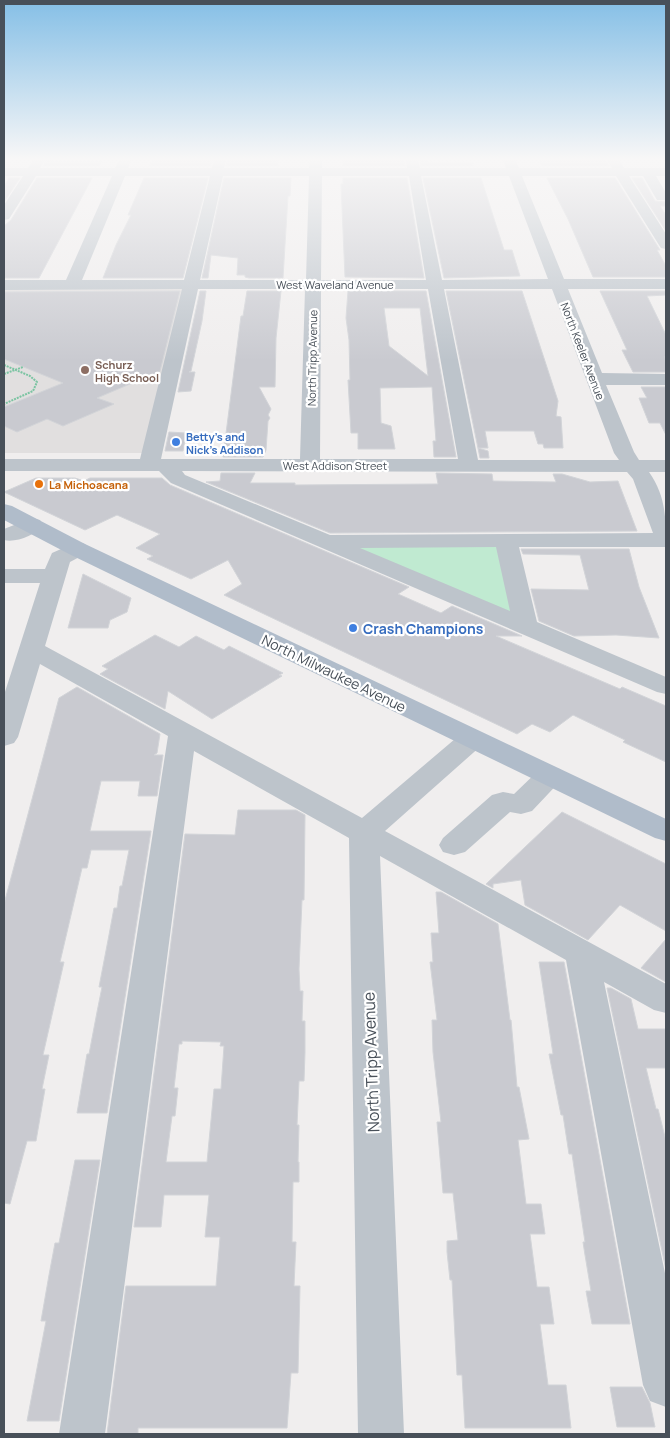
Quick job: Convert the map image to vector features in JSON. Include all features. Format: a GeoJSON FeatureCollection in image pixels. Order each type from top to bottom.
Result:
{"type":"FeatureCollection","features":[{"type":"Feature","properties":{"kind":"main road","name":"North Milwaukee Avenue"},"geometry":{"type":"LineString","coordinates":[[15,524],[78,549],[666,831]]}},
{"type":"Feature","properties":{"kind":"street"},"geometry":{"type":"LineString","coordinates":[[72,285],[97,227]]}},
{"type":"Feature","properties":{"kind":"street"},"geometry":{"type":"LineString","coordinates":[[205,227],[191,284],[156,465],[178,478],[322,541],[666,686]]}},
{"type":"Feature","properties":{"kind":"street","name":"North Tripp Avenue"},"geometry":{"type":"LineString","coordinates":[[310,465],[314,227]]}},
{"type":"Feature","properties":{"kind":"street"},"geometry":{"type":"LineString","coordinates":[[424,227],[469,466]]}},
{"type":"Feature","properties":{"kind":"street","name":"North Keeler Avenue"},"geometry":{"type":"LineString","coordinates":[[535,227],[624,453],[643,479],[662,518],[666,539]]}},
{"type":"Feature","properties":{"kind":"street"},"geometry":{"type":"LineString","coordinates":[[655,227],[666,245]]}},
{"type":"Feature","properties":{"kind":"street","name":"West Waveland Avenue"},"geometry":{"type":"LineString","coordinates":[[4,285],[666,284]]}},
{"type":"Feature","properties":{"kind":"street"},"geometry":{"type":"LineString","coordinates":[[594,379],[666,379]]}},
{"type":"Feature","properties":{"kind":"street","name":"West Addison Street"},"geometry":{"type":"LineString","coordinates":[[4,465],[666,466]]}},
{"type":"Feature","properties":{"kind":"street"},"geometry":{"type":"LineString","coordinates":[[322,541],[666,539]]}},
{"type":"Feature","properties":{"kind":"street"},"geometry":{"type":"LineString","coordinates":[[506,540],[526,628]]}},
{"type":"Feature","properties":{"kind":"street"},"geometry":{"type":"LineString","coordinates":[[4,737],[60,558],[78,549]]}},
{"type":"Feature","properties":{"kind":"street"},"geometry":{"type":"LineString","coordinates":[[4,576],[54,576]]}},
{"type":"Feature","properties":{"kind":"street"},"geometry":{"type":"LineString","coordinates":[[32,649],[666,1000]]}},
{"type":"Feature","properties":{"kind":"street"},"geometry":{"type":"LineString","coordinates":[[82,1434],[183,732]]}},
{"type":"Feature","properties":{"kind":"street"},"geometry":{"type":"LineString","coordinates":[[364,832],[472,739]]}},
{"type":"Feature","properties":{"kind":"street"},"geometry":{"type":"LineString","coordinates":[[454,845],[504,802],[521,804],[550,776]]}},
{"type":"Feature","properties":{"kind":"street","name":"North Tripp Avenue"},"geometry":{"type":"LineString","coordinates":[[364,832],[381,1434]]}},
{"type":"Feature","properties":{"kind":"street"},"geometry":{"type":"LineString","coordinates":[[581,952],[666,1385]]}},
{"type":"Feature","properties":{"kind":"path"},"geometry":{"type":"LineString","coordinates":[[4,365],[30,376],[37,382],[33,391],[4,404]]}},
{"type":"Feature","properties":{"kind":"path"},"geometry":{"type":"LineString","coordinates":[[4,374],[23,366]]}},
{"type":"Feature","properties":{"kind":"shaded area","name":"Schurz High School"},"geometry":{"type":"Polygon","coordinates":[[[4,287],[187,287],[145,453],[4,453],[4,287]]]}},
{"type":"Feature","properties":{"kind":"green space"},"geometry":{"type":"Polygon","coordinates":[[[498,542],[514,616],[345,543],[498,542]]]}},
{"type":"Feature","properties":{"kind":"building"},"geometry":{"type":"Polygon","coordinates":[[[4,227],[66,227],[39,278],[4,278],[4,227]]]}},
{"type":"Feature","properties":{"kind":"building"},"geometry":{"type":"Polygon","coordinates":[[[125,227],[196,227],[183,278],[103,278],[125,227]]]}},
{"type":"Feature","properties":{"kind":"building"},"geometry":{"type":"Polygon","coordinates":[[[213,227],[286,227],[283,278],[249,278],[245,277],[245,275],[237,275],[238,258],[211,255],[208,278],[202,278],[213,227]]]}},
{"type":"Feature","properties":{"kind":"building"},"geometry":{"type":"Polygon","coordinates":[[[343,227],[415,227],[424,278],[345,277],[343,227]]]}},
{"type":"Feature","properties":{"kind":"building"},"geometry":{"type":"Polygon","coordinates":[[[433,227],[497,227],[504,250],[512,250],[520,276],[444,278],[433,227]]]}},
{"type":"Feature","properties":{"kind":"building"},"geometry":{"type":"Polygon","coordinates":[[[571,227],[646,227],[660,250],[657,250],[666,266],[666,277],[593,277],[571,227]]]}},
{"type":"Feature","properties":{"kind":"building","name":"Schurz High School"},"geometry":{"type":"Polygon","coordinates":[[[180,291],[159,375],[151,375],[97,398],[114,404],[63,426],[47,419],[17,432],[4,426],[4,407],[63,383],[4,359],[4,292],[180,291]]]}},
{"type":"Feature","properties":{"kind":"building"},"geometry":{"type":"Polygon","coordinates":[[[200,291],[206,291],[202,321],[191,371],[189,372],[195,372],[191,391],[178,392],[200,291]]]}},
{"type":"Feature","properties":{"kind":"building"},"geometry":{"type":"Polygon","coordinates":[[[247,291],[281,291],[276,338],[275,387],[259,387],[271,409],[268,415],[270,418],[268,421],[266,450],[263,457],[223,457],[241,316],[243,316],[247,291]]]}},
{"type":"Feature","properties":{"kind":"building"},"geometry":{"type":"Polygon","coordinates":[[[348,291],[426,291],[456,457],[434,457],[433,441],[436,441],[432,387],[380,388],[381,423],[391,426],[395,449],[358,449],[358,433],[351,433],[348,380],[350,380],[349,340],[346,318],[348,291]],[[384,308],[389,346],[428,376],[420,308],[384,308]]]}},
{"type":"Feature","properties":{"kind":"building"},"geometry":{"type":"Polygon","coordinates":[[[446,291],[522,291],[558,401],[556,416],[561,417],[563,448],[544,448],[543,444],[538,444],[534,431],[485,431],[488,448],[478,448],[488,451],[489,458],[480,458],[446,291]]]}},
{"type":"Feature","properties":{"kind":"building"},"geometry":{"type":"Polygon","coordinates":[[[600,291],[666,291],[666,295],[647,296],[666,335],[666,372],[633,372],[622,350],[627,350],[600,291]]]}},
{"type":"Feature","properties":{"kind":"building"},"geometry":{"type":"Polygon","coordinates":[[[641,387],[666,387],[666,435],[660,423],[649,423],[639,398],[647,398],[641,387]]]}},
{"type":"Feature","properties":{"kind":"building","name":"Betty's and Nick's Addison"},"geometry":{"type":"Polygon","coordinates":[[[169,432],[186,433],[183,451],[165,451],[169,432]]]}},
{"type":"Feature","properties":{"kind":"building"},"geometry":{"type":"Polygon","coordinates":[[[221,473],[255,473],[250,483],[295,483],[295,485],[438,484],[436,473],[492,474],[493,481],[556,482],[553,474],[562,474],[590,482],[618,481],[637,531],[330,533],[206,482],[220,481],[221,473]]]}},
{"type":"Feature","properties":{"kind":"building"},"geometry":{"type":"Polygon","coordinates":[[[36,478],[75,478],[84,481],[90,478],[162,478],[170,485],[409,587],[398,594],[441,613],[452,606],[522,636],[496,636],[620,689],[622,687],[666,706],[666,762],[623,742],[625,740],[573,715],[550,732],[532,724],[517,734],[224,595],[242,584],[228,560],[191,579],[147,559],[153,556],[136,548],[160,534],[117,515],[85,530],[4,492],[36,478]]]}},
{"type":"Feature","properties":{"kind":"building"},"geometry":{"type":"Polygon","coordinates":[[[521,549],[629,549],[639,587],[659,638],[616,635],[574,636],[539,621],[531,589],[589,590],[580,555],[523,554],[521,549]]]}},
{"type":"Feature","properties":{"kind":"building"},"geometry":{"type":"Polygon","coordinates":[[[83,574],[131,598],[127,612],[110,620],[108,628],[68,628],[83,574]]]}},
{"type":"Feature","properties":{"kind":"building"},"geometry":{"type":"Polygon","coordinates":[[[155,635],[179,647],[196,636],[224,650],[229,646],[283,673],[279,675],[282,676],[212,719],[168,691],[165,709],[100,674],[108,669],[102,666],[155,635]]]}},
{"type":"Feature","properties":{"kind":"building"},"geometry":{"type":"Polygon","coordinates":[[[77,687],[160,734],[157,753],[154,755],[163,755],[157,796],[138,796],[140,781],[101,781],[90,831],[151,831],[107,1113],[77,1113],[87,1054],[89,1054],[102,987],[99,987],[114,908],[117,908],[120,886],[122,886],[129,850],[91,850],[87,868],[82,868],[60,962],[64,962],[43,1055],[49,1055],[42,1089],[45,1089],[36,1141],[27,1141],[10,1204],[4,1203],[4,904],[59,698],[77,687]]]}},
{"type":"Feature","properties":{"kind":"building"},"geometry":{"type":"Polygon","coordinates":[[[238,810],[296,810],[305,815],[304,900],[302,900],[299,969],[300,991],[303,991],[302,1021],[305,1021],[305,1052],[304,1081],[299,1081],[297,1125],[299,1125],[299,1182],[293,1182],[292,1242],[296,1242],[294,1286],[300,1286],[298,1373],[291,1373],[287,1428],[138,1428],[138,1434],[107,1434],[126,1286],[216,1286],[220,1237],[205,1237],[209,1195],[164,1195],[161,1227],[134,1227],[185,834],[235,835],[238,810]],[[182,1041],[182,1044],[179,1044],[174,1088],[178,1088],[175,1116],[172,1116],[166,1162],[207,1162],[214,1089],[221,1089],[224,1046],[220,1046],[221,1042],[182,1041]]]}},
{"type":"Feature","properties":{"kind":"building"},"geometry":{"type":"Polygon","coordinates":[[[562,812],[666,864],[666,931],[620,905],[588,940],[525,905],[521,880],[493,884],[493,888],[486,884],[562,812]]]}},
{"type":"Feature","properties":{"kind":"building"},"geometry":{"type":"Polygon","coordinates":[[[436,892],[441,892],[498,924],[511,1020],[517,1087],[519,1087],[529,1139],[518,1140],[526,1204],[541,1204],[545,1234],[530,1234],[537,1287],[549,1287],[554,1324],[540,1324],[548,1385],[566,1385],[571,1428],[465,1428],[462,1375],[457,1375],[452,1280],[450,1280],[447,1252],[447,1241],[458,1240],[453,1193],[443,1193],[437,1122],[441,1122],[433,1052],[432,1020],[437,1020],[430,962],[433,962],[431,933],[439,933],[436,892]]]}},
{"type":"Feature","properties":{"kind":"building"},"geometry":{"type":"Polygon","coordinates":[[[666,939],[666,982],[641,968],[666,939]]]}},
{"type":"Feature","properties":{"kind":"building"},"geometry":{"type":"Polygon","coordinates":[[[539,962],[564,962],[630,1324],[592,1324],[586,1291],[591,1291],[583,1242],[585,1242],[572,1154],[569,1154],[563,1115],[561,1115],[549,1054],[553,1054],[539,962]]]}},
{"type":"Feature","properties":{"kind":"building"},"geometry":{"type":"Polygon","coordinates":[[[607,988],[611,988],[631,999],[638,1029],[666,1029],[666,1068],[646,1068],[666,1141],[666,1270],[607,988]]]}},
{"type":"Feature","properties":{"kind":"building"},"geometry":{"type":"Polygon","coordinates":[[[75,1160],[100,1160],[59,1421],[27,1421],[46,1321],[41,1321],[49,1275],[55,1243],[59,1243],[75,1160]]]}},
{"type":"Feature","properties":{"kind":"building"},"geometry":{"type":"Polygon","coordinates":[[[610,1387],[642,1387],[650,1403],[655,1427],[617,1427],[610,1387]]]}},
{"type":"Feature","properties":{"kind":"place","name":"Schurz High School"},"geometry":{"type":"Point","coordinates":[85,370]}},
{"type":"Feature","properties":{"kind":"place","name":"Betty's and Nick's Addison"},"geometry":{"type":"Point","coordinates":[176,442]}},
{"type":"Feature","properties":{"kind":"place","name":"La Michoacana"},"geometry":{"type":"Point","coordinates":[39,484]}},
{"type":"Feature","properties":{"kind":"place","name":"Crash Champions"},"geometry":{"type":"Point","coordinates":[353,628]}}]}
